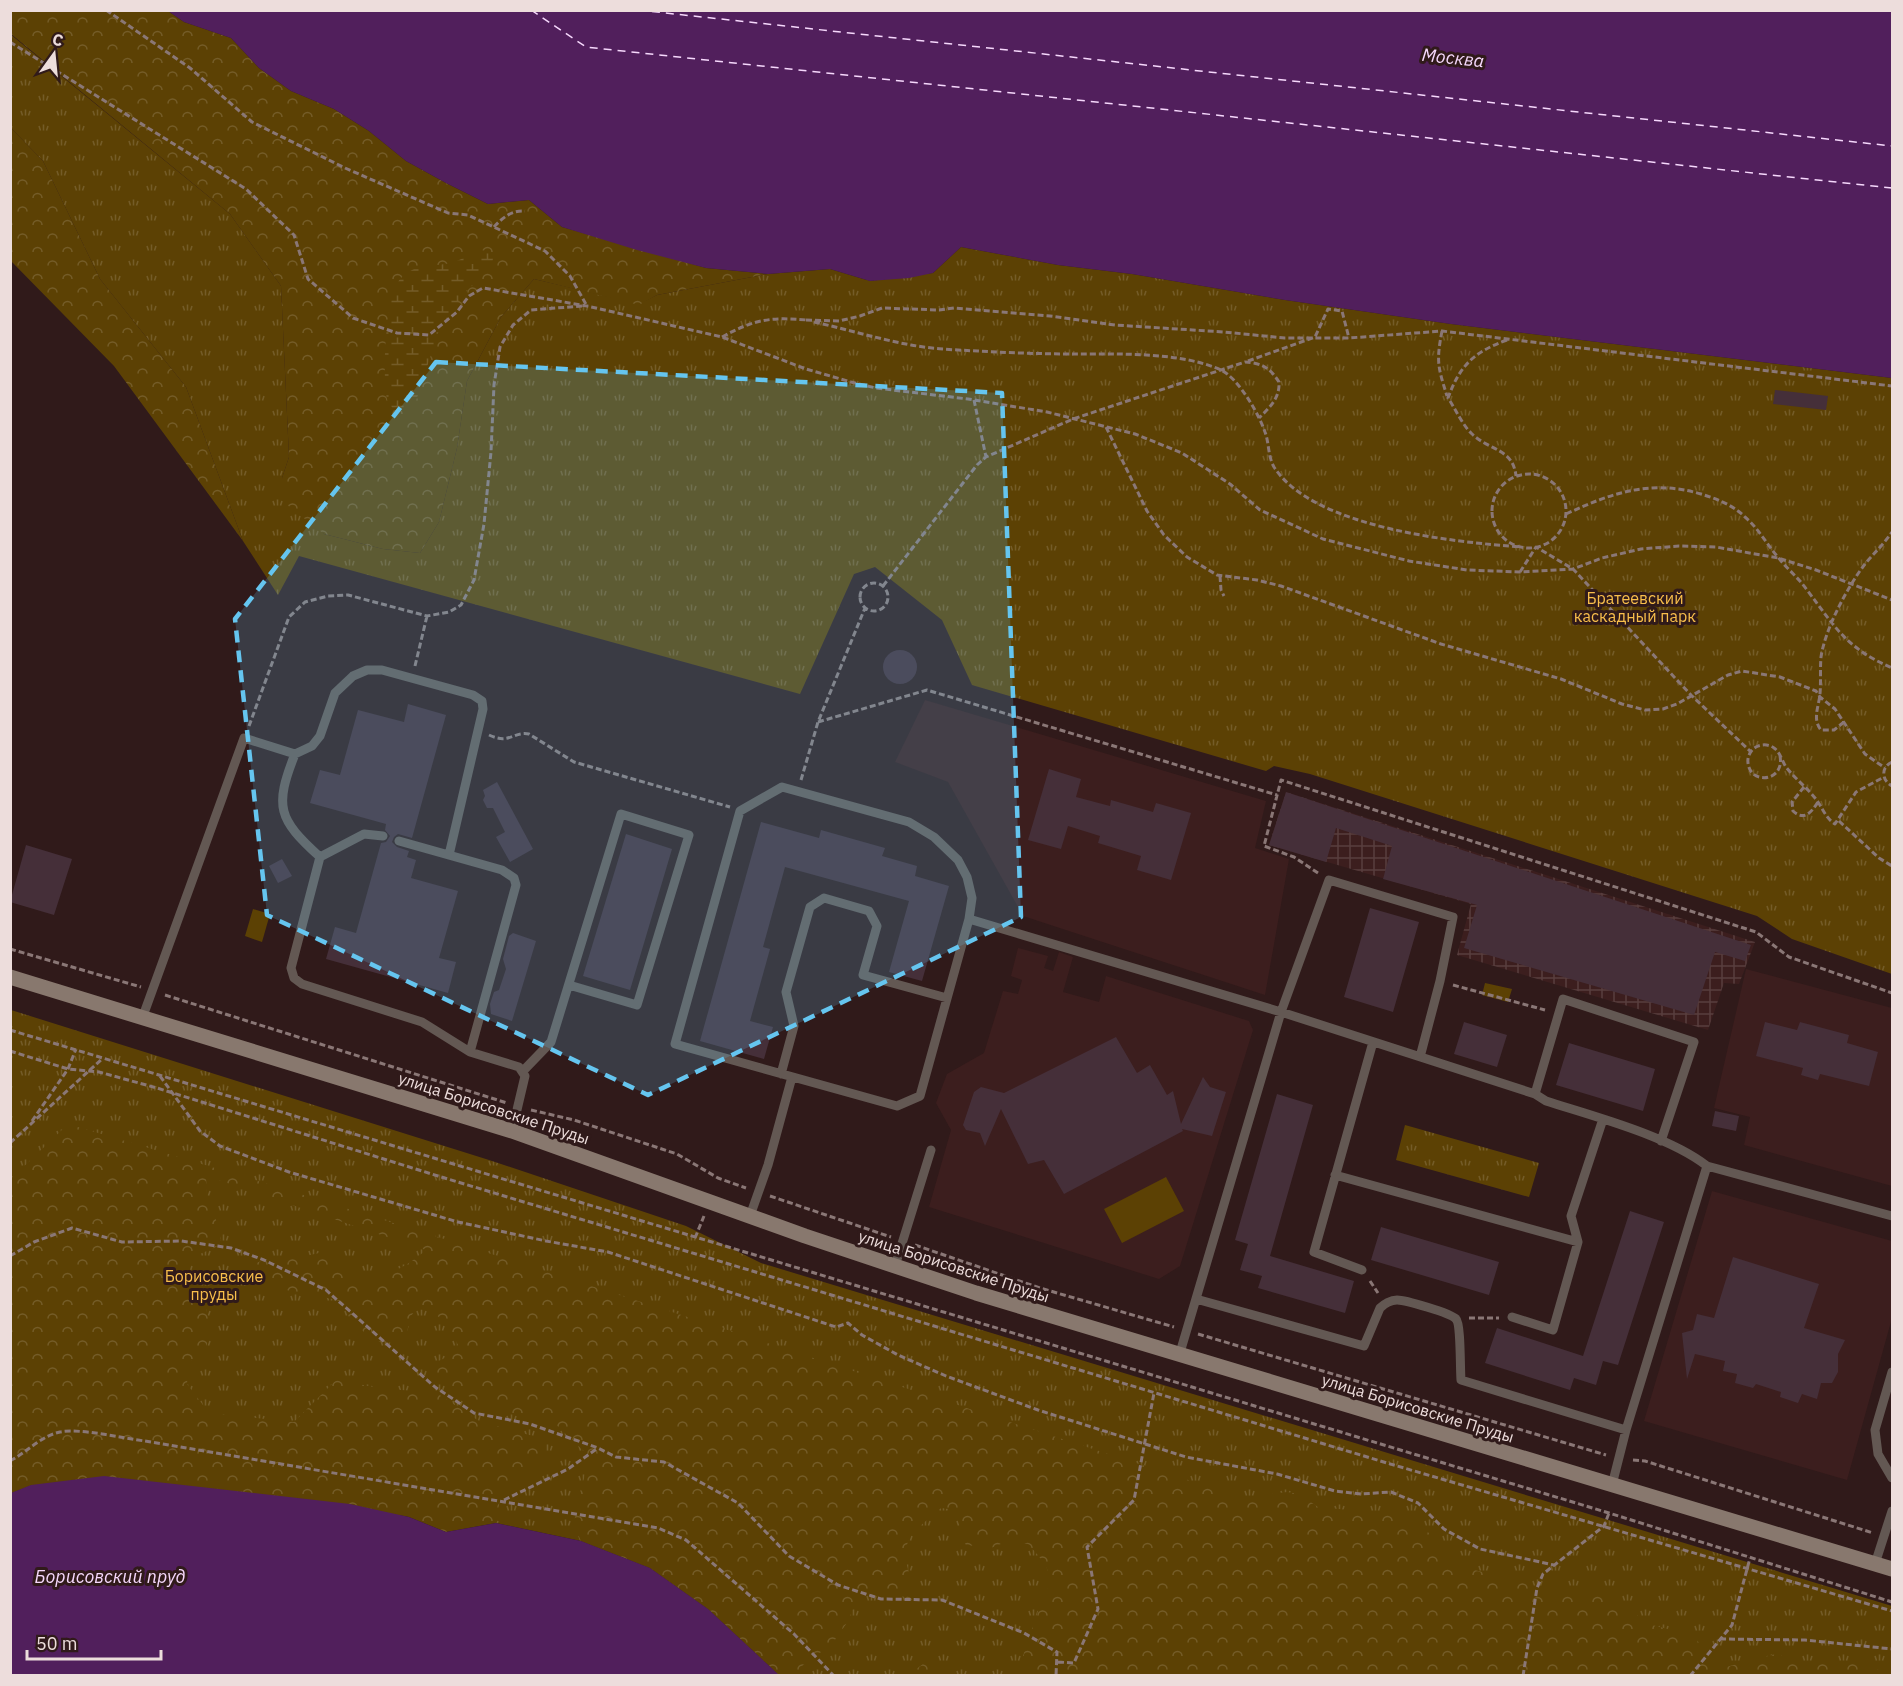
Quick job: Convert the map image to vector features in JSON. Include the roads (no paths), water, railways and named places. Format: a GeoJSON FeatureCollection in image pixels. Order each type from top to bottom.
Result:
{"type":"FeatureCollection","features":[{"type":"Feature","properties":{"kind":"main road","name":"улица Борисовские Пруды"},"geometry":{"type":"LineString","coordinates":[[10,976],[512,1131],[895,1266],[1179,1356],[1893,1569]]}},
{"type":"Feature","properties":{"kind":"lane"},"geometry":{"type":"LineString","coordinates":[[143,1016],[244,738],[295,754],[312,746],[320,736],[335,693],[353,676],[367,670],[382,670],[473,695],[482,700],[483,709],[449,855]]}},
{"type":"Feature","properties":{"kind":"lane"},"geometry":{"type":"LineString","coordinates":[[295,754],[286,777],[281,804],[285,819],[297,837],[320,857]]}},
{"type":"Feature","properties":{"kind":"lane"},"geometry":{"type":"LineString","coordinates":[[782,787],[909,822],[934,837],[958,860],[967,877],[972,898],[969,919],[920,1096],[897,1106],[781,1074],[675,1044],[740,810],[782,787]]}},
{"type":"Feature","properties":{"kind":"lane"},"geometry":{"type":"LineString","coordinates":[[523,1071],[551,1042],[621,814],[689,835],[637,1005],[569,985]]}},
{"type":"Feature","properties":{"kind":"lane"},"geometry":{"type":"LineString","coordinates":[[383,836],[364,834],[320,857],[291,968],[294,978],[302,984],[422,1022],[470,1052],[519,1067],[525,1076],[512,1131]]}},
{"type":"Feature","properties":{"kind":"lane"},"geometry":{"type":"LineString","coordinates":[[399,841],[502,870],[514,878],[516,885],[470,1052]]}},
{"type":"Feature","properties":{"kind":"lane"},"geometry":{"type":"LineString","coordinates":[[1179,1356],[1281,1012],[1329,880],[1453,917],[1440,981],[1420,1057]]}},
{"type":"Feature","properties":{"kind":"lane"},"geometry":{"type":"LineString","coordinates":[[781,1074],[794,1026],[786,992],[810,907],[824,898],[869,911],[877,926],[864,975],[947,998]]}},
{"type":"Feature","properties":{"kind":"lane"},"geometry":{"type":"LineString","coordinates":[[969,919],[1281,1012],[1535,1094],[1546,1101],[1661,1141],[1698,1159],[1707,1166],[1893,1216]]}},
{"type":"Feature","properties":{"kind":"lane"},"geometry":{"type":"LineString","coordinates":[[1535,1094],[1563,999],[1694,1042],[1661,1141]]}},
{"type":"Feature","properties":{"kind":"lane"},"geometry":{"type":"LineString","coordinates":[[1362,1270],[1314,1252],[1373,1042]]}},
{"type":"Feature","properties":{"kind":"lane"},"geometry":{"type":"LineString","coordinates":[[750,1216],[792,1077]]}},
{"type":"Feature","properties":{"kind":"lane"},"geometry":{"type":"LineString","coordinates":[[1512,1317],[1553,1330],[1578,1242],[1571,1216],[1602,1119]]}},
{"type":"Feature","properties":{"kind":"lane"},"geometry":{"type":"LineString","coordinates":[[895,1266],[931,1150]]}},
{"type":"Feature","properties":{"kind":"lane"},"geometry":{"type":"LineString","coordinates":[[1611,1485],[1707,1166]]}},
{"type":"Feature","properties":{"kind":"lane"},"geometry":{"type":"LineString","coordinates":[[1335,1175],[1578,1242]]}},
{"type":"Feature","properties":{"kind":"lane"},"geometry":{"type":"LineString","coordinates":[[1196,1299],[1364,1346],[1380,1308],[1384,1304],[1396,1300],[1448,1314],[1456,1318],[1460,1330],[1461,1380],[1626,1430]]}},
{"type":"Feature","properties":{"kind":"lane"},"geometry":{"type":"LineString","coordinates":[[1893,1372],[1875,1430],[1878,1454],[1893,1478]]}},
{"type":"Feature","properties":{"kind":"lane"},"geometry":{"type":"LineString","coordinates":[[1875,1564],[1893,1511]]}},
{"type":"Feature","properties":{"kind":"water","name":"Москва"},"geometry":{"type":"Polygon","coordinates":[[[168,11],[1892,11],[1892,378],[1451,324],[1285,300],[1132,274],[1058,265],[961,247],[933,273],[909,278],[870,281],[830,269],[768,274],[706,268],[562,227],[529,200],[488,204],[406,161],[369,131],[334,109],[291,91],[259,68],[231,38],[184,22],[168,11]]]}},
{"type":"Feature","properties":{"kind":"water","name":"Борисовский пруд"},"geometry":{"type":"Polygon","coordinates":[[[104,1476],[350,1504],[409,1517],[446,1532],[496,1523],[581,1541],[650,1568],[708,1609],[779,1675],[11,1675],[11,1493],[31,1485],[104,1476]]]}},
{"type":"Feature","properties":{"kind":"park label","name":"Братеевский каскадный парк"},"geometry":{"type":"Point","coordinates":[1635,607]}},
{"type":"Feature","properties":{"kind":"park label","name":"Борисовские пруды"},"geometry":{"type":"Point","coordinates":[214,1285]}}]}
